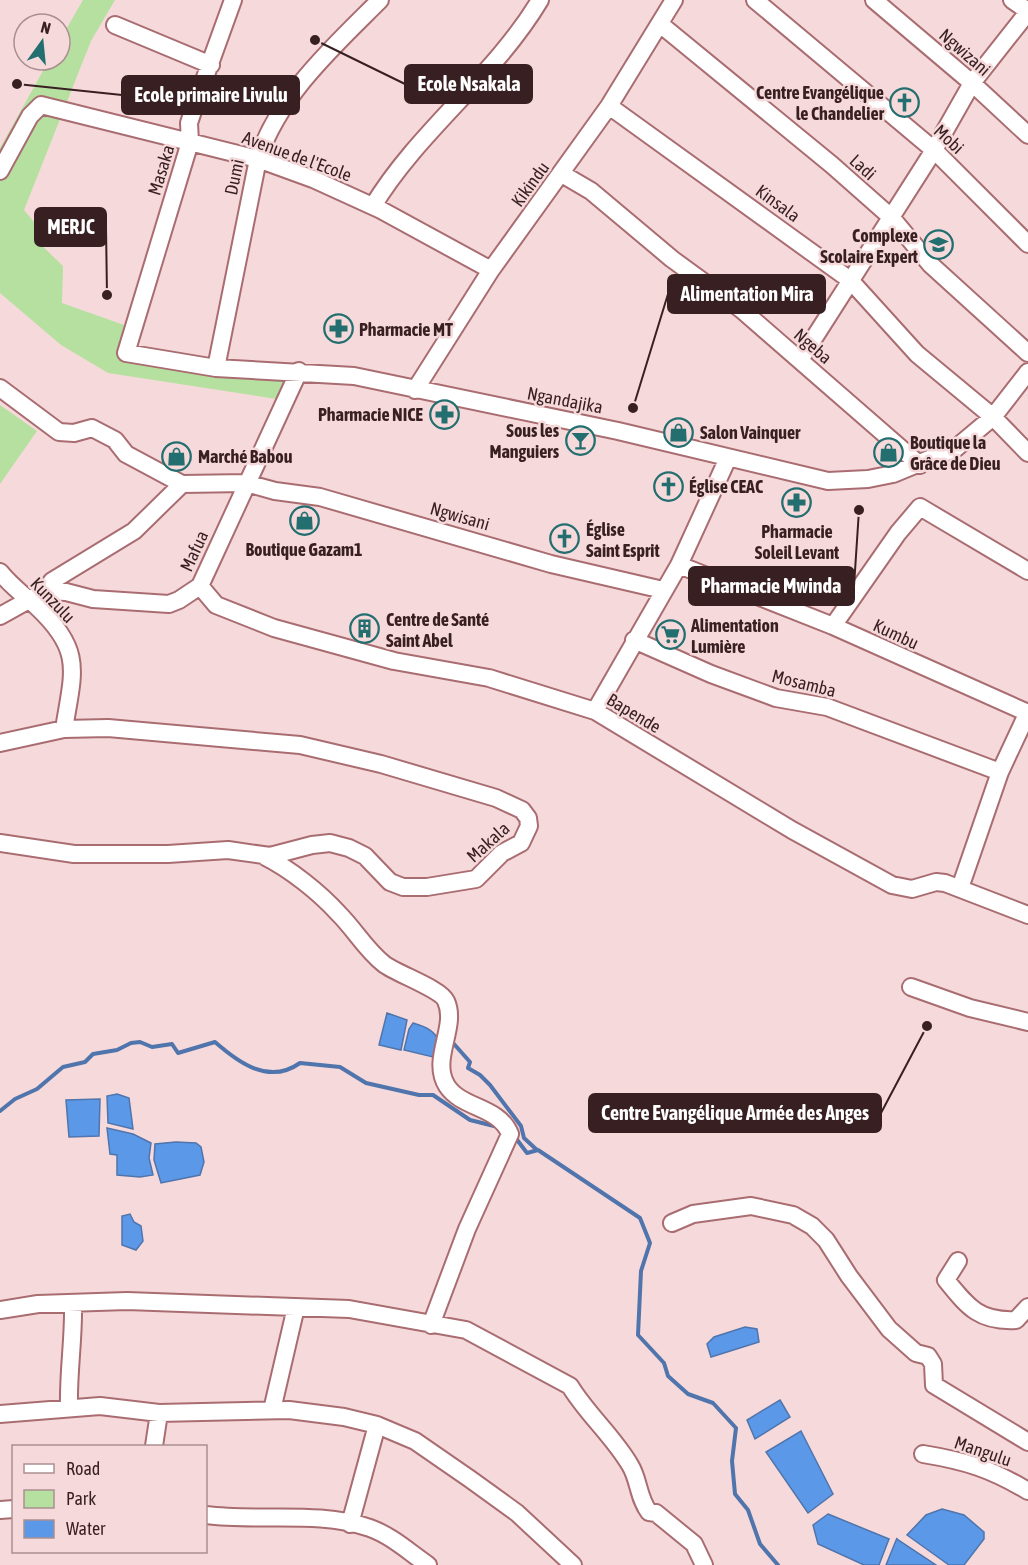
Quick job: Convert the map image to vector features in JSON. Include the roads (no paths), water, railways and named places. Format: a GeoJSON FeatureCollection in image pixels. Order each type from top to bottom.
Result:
{"type":"FeatureCollection","features":[{"type":"Feature","properties":{"kind":"street","name":"Masaka"},"geometry":{"type":"LineString","coordinates":[[126,353],[190,142],[189,123],[233,0]]}},
{"type":"Feature","properties":{"kind":"street","name":"Dumi"},"geometry":{"type":"LineString","coordinates":[[216,368],[258,159],[273,121],[341,39],[380,0]]}},
{"type":"Feature","properties":{"kind":"street"},"geometry":{"type":"LineString","coordinates":[[373,206],[393,174],[512,41],[540,0]]}},
{"type":"Feature","properties":{"kind":"street","name":"Kikindu"},"geometry":{"type":"LineString","coordinates":[[415,390],[491,270],[609,106],[674,0]]}},
{"type":"Feature","properties":{"kind":"street","name":"Mobi"},"geometry":{"type":"LineString","coordinates":[[755,0],[934,150],[1028,244]]}},
{"type":"Feature","properties":{"kind":"street","name":"Ngwizani"},"geometry":{"type":"LineString","coordinates":[[874,0],[972,83],[1028,135]]}},
{"type":"Feature","properties":{"kind":"street"},"geometry":{"type":"LineString","coordinates":[[800,360],[892,218],[972,83],[1028,11],[1012,0]]}},
{"type":"Feature","properties":{"kind":"street","name":"Ladi"},"geometry":{"type":"LineString","coordinates":[[660,24],[832,165],[892,218],[930,264],[1028,353]]}},
{"type":"Feature","properties":{"kind":"street"},"geometry":{"type":"LineString","coordinates":[[115,25],[211,65]]}},
{"type":"Feature","properties":{"kind":"street","name":"Avenue de l'Ecole"},"geometry":{"type":"LineString","coordinates":[[0,171],[30,116],[41,105],[258,159],[313,178],[373,206],[491,270]]}},
{"type":"Feature","properties":{"kind":"street","name":"Kinsala"},"geometry":{"type":"LineString","coordinates":[[609,106],[850,280],[917,354],[993,417],[1028,453]]}},
{"type":"Feature","properties":{"kind":"street","name":"Ngeba"},"geometry":{"type":"LineString","coordinates":[[562,174],[591,190],[672,259],[742,310],[920,465]]}},
{"type":"Feature","properties":{"kind":"street","name":"Ngandajika"},"geometry":{"type":"LineString","coordinates":[[126,353],[216,368],[299,371],[354,376],[618,431],[828,481],[868,479],[920,465],[956,448],[993,417],[1028,372]]}},
{"type":"Feature","properties":{"kind":"street","name":"Mafua"},"geometry":{"type":"LineString","coordinates":[[45,591],[66,592],[93,599],[169,603],[179,600],[200,586],[207,576],[246,483],[299,371]]}},
{"type":"Feature","properties":{"kind":"street"},"geometry":{"type":"LineString","coordinates":[[0,388],[59,432],[74,433],[92,428],[115,440],[133,458],[182,484],[134,531],[52,581],[45,591],[30,601],[0,616]]}},
{"type":"Feature","properties":{"kind":"street"},"geometry":{"type":"LineString","coordinates":[[595,711],[679,565],[728,459]]}},
{"type":"Feature","properties":{"kind":"street","name":"Ngwisani"},"geometry":{"type":"LineString","coordinates":[[182,484],[246,483],[275,491],[320,496],[551,564],[663,590]]}},
{"type":"Feature","properties":{"kind":"street"},"geometry":{"type":"LineString","coordinates":[[833,626],[898,533],[920,507],[1028,571]]}},
{"type":"Feature","properties":{"kind":"street","name":"Kumbu"},"geometry":{"type":"LineString","coordinates":[[679,565],[833,626],[1028,713]]}},
{"type":"Feature","properties":{"kind":"street","name":"Kunzulu"},"geometry":{"type":"LineString","coordinates":[[0,572],[55,626],[70,650],[72,682],[64,729]]}},
{"type":"Feature","properties":{"kind":"street","name":"Bapende"},"geometry":{"type":"LineString","coordinates":[[200,586],[216,605],[274,628],[394,661],[489,678],[595,711],[792,830],[892,885],[912,889],[936,882],[960,888],[1028,915]]}},
{"type":"Feature","properties":{"kind":"street","name":"Mosamba"},"geometry":{"type":"LineString","coordinates":[[634,640],[776,698],[827,707],[1000,772]]}},
{"type":"Feature","properties":{"kind":"street"},"geometry":{"type":"LineString","coordinates":[[960,888],[1000,772],[1028,713]]}},
{"type":"Feature","properties":{"kind":"street","name":"Makala"},"geometry":{"type":"LineString","coordinates":[[0,843],[74,854],[168,854],[228,850],[264,856],[330,843],[349,848],[365,856],[390,882],[404,887],[450,885],[476,879],[502,853],[521,843],[529,826],[528,818],[522,810],[496,798],[381,764],[311,747],[108,728],[64,729]]}},
{"type":"Feature","properties":{"kind":"street"},"geometry":{"type":"LineString","coordinates":[[0,743],[64,729]]}},
{"type":"Feature","properties":{"kind":"street"},"geometry":{"type":"LineString","coordinates":[[264,856],[325,901],[385,965],[444,996],[448,1007],[442,1054],[447,1085],[460,1097],[484,1108],[507,1125],[510,1134],[454,1260],[431,1325]]}},
{"type":"Feature","properties":{"kind":"street"},"geometry":{"type":"LineString","coordinates":[[911,987],[970,1008],[1028,1022]]}},
{"type":"Feature","properties":{"kind":"street"},"geometry":{"type":"LineString","coordinates":[[672,1223],[693,1214],[757,1207],[787,1212],[812,1226],[826,1240],[849,1276],[889,1329],[916,1353],[928,1356],[933,1364],[934,1385],[1028,1442]]}},
{"type":"Feature","properties":{"kind":"street"},"geometry":{"type":"LineString","coordinates":[[958,1261],[946,1280],[972,1310],[995,1321],[1016,1320],[1028,1307]]}},
{"type":"Feature","properties":{"kind":"street"},"geometry":{"type":"LineString","coordinates":[[0,1310],[73,1303],[127,1301],[296,1307],[349,1310],[407,1318],[431,1325],[466,1330],[570,1386],[579,1402],[607,1431],[631,1466],[646,1509],[689,1539],[704,1565]]}},
{"type":"Feature","properties":{"kind":"street"},"geometry":{"type":"LineString","coordinates":[[69,1407],[68,1376],[73,1345],[73,1303]]}},
{"type":"Feature","properties":{"kind":"street"},"geometry":{"type":"LineString","coordinates":[[272,1410],[296,1307]]}},
{"type":"Feature","properties":{"kind":"street"},"geometry":{"type":"LineString","coordinates":[[0,1414],[99,1406],[159,1413],[272,1410],[336,1416],[377,1425],[415,1441],[470,1479],[517,1513],[573,1565]]}},
{"type":"Feature","properties":{"kind":"street"},"geometry":{"type":"LineString","coordinates":[[154,1445],[159,1413]]}},
{"type":"Feature","properties":{"kind":"street"},"geometry":{"type":"LineString","coordinates":[[350,1524],[377,1425]]}},
{"type":"Feature","properties":{"kind":"street","name":"Mangulu"},"geometry":{"type":"LineString","coordinates":[[924,1454],[967,1462],[997,1472],[1028,1491]]}},
{"type":"Feature","properties":{"kind":"street"},"geometry":{"type":"LineString","coordinates":[[207,1515],[309,1519],[369,1527],[388,1536],[428,1565]]}},
{"type":"Feature","properties":{"kind":"water"},"geometry":{"type":"Polygon","coordinates":[[[387,1013],[407,1020],[401,1050],[379,1045],[387,1013]]]}},
{"type":"Feature","properties":{"kind":"water"},"geometry":{"type":"Polygon","coordinates":[[[413,1023],[430,1030],[439,1040],[441,1044],[433,1057],[404,1050],[409,1029],[413,1023]]]}},
{"type":"Feature","properties":{"kind":"water"},"geometry":{"type":"Polygon","coordinates":[[[117,1094],[129,1098],[133,1129],[108,1123],[107,1096],[117,1094]]]}},
{"type":"Feature","properties":{"kind":"water"},"geometry":{"type":"Polygon","coordinates":[[[100,1099],[99,1136],[69,1137],[66,1100],[100,1099]]]}},
{"type":"Feature","properties":{"kind":"water"},"geometry":{"type":"Polygon","coordinates":[[[107,1128],[133,1134],[151,1143],[149,1158],[153,1175],[140,1177],[117,1175],[117,1155],[110,1154],[107,1128]]]}},
{"type":"Feature","properties":{"kind":"water"},"geometry":{"type":"Polygon","coordinates":[[[196,1143],[201,1147],[204,1162],[200,1175],[161,1183],[154,1160],[155,1144],[196,1143]]]}},
{"type":"Feature","properties":{"kind":"water"},"geometry":{"type":"Polygon","coordinates":[[[130,1214],[134,1222],[141,1226],[143,1241],[136,1250],[122,1245],[122,1216],[130,1214]]]}},
{"type":"Feature","properties":{"kind":"water"},"geometry":{"type":"Polygon","coordinates":[[[745,1327],[757,1329],[759,1342],[711,1357],[707,1344],[714,1337],[745,1327]]]}},
{"type":"Feature","properties":{"kind":"water"},"geometry":{"type":"Polygon","coordinates":[[[780,1400],[790,1417],[755,1439],[747,1420],[780,1400]]]}},
{"type":"Feature","properties":{"kind":"water"},"geometry":{"type":"Polygon","coordinates":[[[801,1431],[833,1494],[808,1513],[766,1452],[801,1431]]]}},
{"type":"Feature","properties":{"kind":"water"},"geometry":{"type":"Polygon","coordinates":[[[942,1509],[964,1515],[984,1532],[984,1539],[964,1565],[949,1565],[907,1535],[926,1515],[942,1509]]]}},
{"type":"Feature","properties":{"kind":"water"},"geometry":{"type":"Polygon","coordinates":[[[828,1514],[889,1539],[879,1565],[864,1565],[818,1544],[813,1525],[828,1514]]]}},
{"type":"Feature","properties":{"kind":"water"},"geometry":{"type":"Polygon","coordinates":[[[897,1539],[936,1565],[886,1565],[897,1539]]]}},
{"type":"Feature","properties":{"kind":"waterway"},"geometry":{"type":"LineString","coordinates":[[0,1111],[15,1099],[37,1089],[63,1067],[85,1062],[93,1054],[117,1050],[131,1043],[140,1042],[152,1047],[172,1044],[178,1053],[215,1042],[244,1064],[255,1069],[277,1072],[300,1063],[340,1067],[366,1083],[419,1095],[433,1095],[470,1120],[498,1127]]}},
{"type":"Feature","properties":{"kind":"waterway"},"geometry":{"type":"LineString","coordinates":[[454,1044],[470,1062],[468,1068],[490,1085],[521,1126],[524,1138],[537,1150]]}},
{"type":"Feature","properties":{"kind":"waterway"},"geometry":{"type":"LineString","coordinates":[[515,1137],[527,1153],[538,1150],[640,1218],[650,1243],[641,1271],[638,1335],[664,1363],[668,1376],[688,1394],[713,1403],[736,1428],[732,1461],[735,1494],[748,1510],[760,1544],[778,1565]]}},
{"type":"Feature","properties":{"kind":"place","name":"Ecole Nsakala"},"geometry":{"type":"Point","coordinates":[315,40]}},
{"type":"Feature","properties":{"kind":"place","name":"Ecole primaire Livulu"},"geometry":{"type":"Point","coordinates":[17,84]}},
{"type":"Feature","properties":{"kind":"place","name":"Centre Evangélique le Chandelier"},"geometry":{"type":"Point","coordinates":[905,102]}},
{"type":"Feature","properties":{"kind":"place","name":"Complexe Scolaire Expert"},"geometry":{"type":"Point","coordinates":[939,245]}},
{"type":"Feature","properties":{"kind":"place","name":"MERJC"},"geometry":{"type":"Point","coordinates":[107,295]}},
{"type":"Feature","properties":{"kind":"place","name":"Pharmacie MT"},"geometry":{"type":"Point","coordinates":[338,329]}},
{"type":"Feature","properties":{"kind":"place","name":"Alimentation Mira"},"geometry":{"type":"Point","coordinates":[633,408]}},
{"type":"Feature","properties":{"kind":"place","name":"Pharmacie NICE"},"geometry":{"type":"Point","coordinates":[444,414]}},
{"type":"Feature","properties":{"kind":"place","name":"Salon Vainquer"},"geometry":{"type":"Point","coordinates":[679,432]}},
{"type":"Feature","properties":{"kind":"place","name":"Sous les Manguiers"},"geometry":{"type":"Point","coordinates":[580,440]}},
{"type":"Feature","properties":{"kind":"place","name":"Boutique la Grâce de Dieu"},"geometry":{"type":"Point","coordinates":[889,452]}},
{"type":"Feature","properties":{"kind":"place","name":"Marché Babou"},"geometry":{"type":"Point","coordinates":[177,456]}},
{"type":"Feature","properties":{"kind":"place","name":"Église CEAC"},"geometry":{"type":"Point","coordinates":[668,486]}},
{"type":"Feature","properties":{"kind":"place","name":"Pharmacie Soleil Levant"},"geometry":{"type":"Point","coordinates":[797,502]}},
{"type":"Feature","properties":{"kind":"place","name":"Pharmacie Mwinda"},"geometry":{"type":"Point","coordinates":[859,510]}},
{"type":"Feature","properties":{"kind":"place","name":"Boutique Gazam1"},"geometry":{"type":"Point","coordinates":[304,520]}},
{"type":"Feature","properties":{"kind":"place","name":"Église Saint Esprit"},"geometry":{"type":"Point","coordinates":[565,539]}},
{"type":"Feature","properties":{"kind":"place","name":"Centre de Santé Saint Abel"},"geometry":{"type":"Point","coordinates":[365,629]}},
{"type":"Feature","properties":{"kind":"place","name":"Alimentation Lumière"},"geometry":{"type":"Point","coordinates":[670,635]}},
{"type":"Feature","properties":{"kind":"place","name":"Centre Evangélique Armée des Anges"},"geometry":{"type":"Point","coordinates":[927,1026]}}]}
